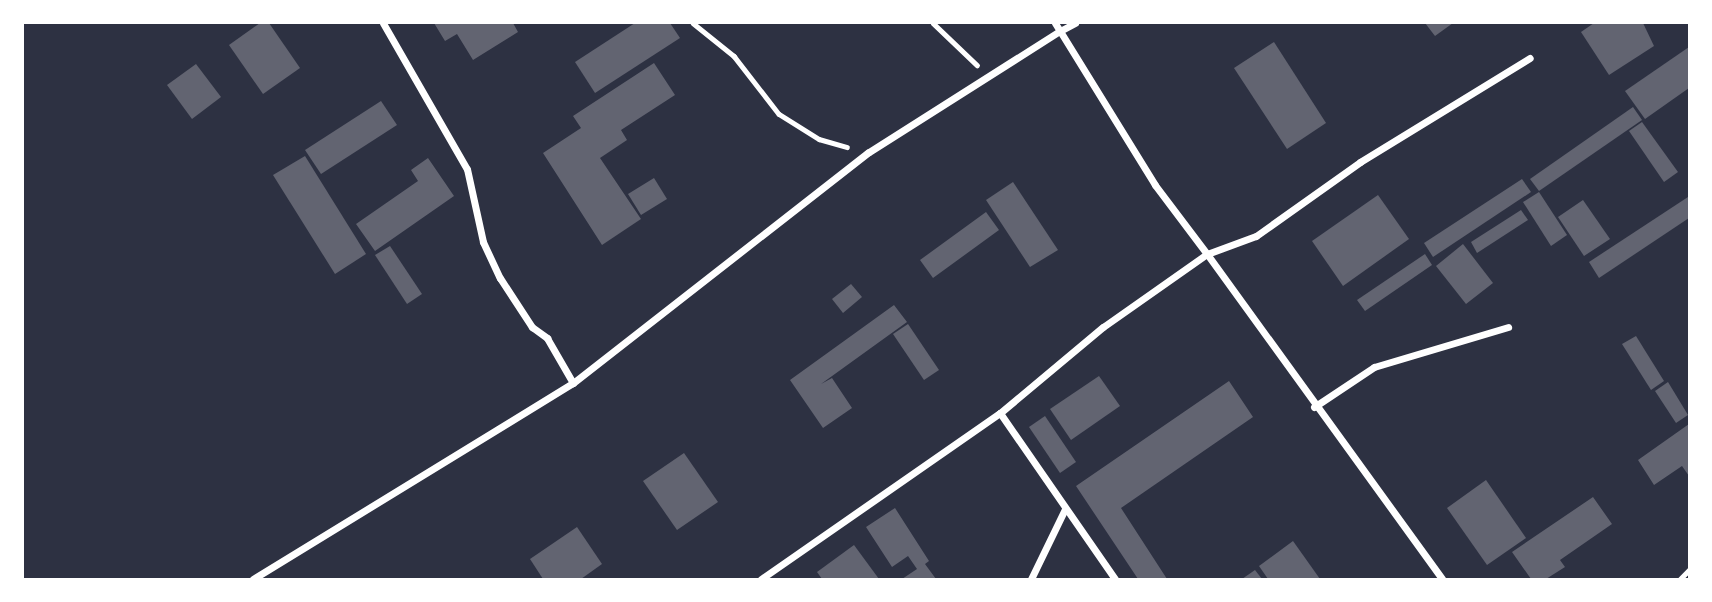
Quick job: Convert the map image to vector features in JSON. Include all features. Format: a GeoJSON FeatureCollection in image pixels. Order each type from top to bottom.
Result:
{"type":"FeatureCollection","features":[{"type":"Feature","properties":{"kind":"street"},"geometry":{"type":"LineString","coordinates":[[383,23],[467,169],[483,242],[500,278],[532,327],[547,338],[573,383]]}},
{"type":"Feature","properties":{"kind":"street"},"geometry":{"type":"LineString","coordinates":[[1055,23],[1155,185],[1314,407],[1442,579]]}},
{"type":"Feature","properties":{"kind":"street"},"geometry":{"type":"LineString","coordinates":[[253,579],[573,383],[869,152],[987,75],[1075,23]]}},
{"type":"Feature","properties":{"kind":"street"},"geometry":{"type":"LineString","coordinates":[[761,579],[1000,413],[1103,327],[1207,254],[1256,236],[1360,162],[1530,58]]}},
{"type":"Feature","properties":{"kind":"street"},"geometry":{"type":"LineString","coordinates":[[1314,407],[1374,367],[1508,327]]}},
{"type":"Feature","properties":{"kind":"street"},"geometry":{"type":"LineString","coordinates":[[1000,413],[1115,579]]}},
{"type":"Feature","properties":{"kind":"street"},"geometry":{"type":"LineString","coordinates":[[1031,579],[1065,509]]}},
{"type":"Feature","properties":{"kind":"path"},"geometry":{"type":"LineString","coordinates":[[693,23],[734,56],[765,100],[794,125],[819,139],[869,152]]}},
{"type":"Feature","properties":{"kind":"path"},"geometry":{"type":"LineString","coordinates":[[933,23],[987,75]]}},
{"type":"Feature","properties":{"kind":"path"},"geometry":{"type":"LineString","coordinates":[[1680,579],[1689,570]]}},
{"type":"Feature","properties":{"kind":"building"},"geometry":{"type":"Polygon","coordinates":[[[260,23],[269,23],[300,68],[263,94],[229,45],[260,23]]]}},
{"type":"Feature","properties":{"kind":"building"},"geometry":{"type":"Polygon","coordinates":[[[434,23],[513,23],[518,32],[473,60],[457,34],[445,41],[434,23]]]}},
{"type":"Feature","properties":{"kind":"building"},"geometry":{"type":"Polygon","coordinates":[[[635,23],[670,23],[680,38],[595,93],[575,62],[635,23]]]}},
{"type":"Feature","properties":{"kind":"building"},"geometry":{"type":"Polygon","coordinates":[[[1425,23],[1453,23],[1435,36],[1425,23]]]}},
{"type":"Feature","properties":{"kind":"building"},"geometry":{"type":"Polygon","coordinates":[[[1594,23],[1643,23],[1654,46],[1609,75],[1581,32],[1594,23]]]}},
{"type":"Feature","properties":{"kind":"building"},"geometry":{"type":"Polygon","coordinates":[[[1274,42],[1326,123],[1287,149],[1234,68],[1274,42]]]}},
{"type":"Feature","properties":{"kind":"building"},"geometry":{"type":"Polygon","coordinates":[[[1689,47],[1689,88],[1645,119],[1625,91],[1689,47]]]}},
{"type":"Feature","properties":{"kind":"building"},"geometry":{"type":"Polygon","coordinates":[[[654,63],[675,95],[621,130],[627,140],[600,158],[641,219],[602,245],[543,153],[581,128],[573,116],[654,63]]]}},
{"type":"Feature","properties":{"kind":"building"},"geometry":{"type":"Polygon","coordinates":[[[196,64],[221,97],[192,119],[167,85],[196,64]]]}},
{"type":"Feature","properties":{"kind":"building"},"geometry":{"type":"Polygon","coordinates":[[[381,101],[397,125],[321,174],[305,150],[381,101]]]}},
{"type":"Feature","properties":{"kind":"building"},"geometry":{"type":"Polygon","coordinates":[[[1633,107],[1642,120],[1539,191],[1530,179],[1633,107]]]}},
{"type":"Feature","properties":{"kind":"building"},"geometry":{"type":"Polygon","coordinates":[[[1642,122],[1678,172],[1664,182],[1629,131],[1642,122]]]}},
{"type":"Feature","properties":{"kind":"building"},"geometry":{"type":"Polygon","coordinates":[[[305,156],[366,254],[335,274],[273,175],[305,156]]]}},
{"type":"Feature","properties":{"kind":"building"},"geometry":{"type":"Polygon","coordinates":[[[428,158],[454,196],[375,251],[356,224],[418,181],[411,170],[428,158]]]}},
{"type":"Feature","properties":{"kind":"building"},"geometry":{"type":"Polygon","coordinates":[[[654,178],[667,199],[641,215],[628,194],[654,178]]]}},
{"type":"Feature","properties":{"kind":"building"},"geometry":{"type":"Polygon","coordinates":[[[1522,179],[1531,192],[1433,257],[1424,243],[1522,179]]]}},
{"type":"Feature","properties":{"kind":"building"},"geometry":{"type":"Polygon","coordinates":[[[1013,182],[1058,250],[1030,267],[986,200],[1013,182]]]}},
{"type":"Feature","properties":{"kind":"building"},"geometry":{"type":"Polygon","coordinates":[[[1539,192],[1567,235],[1551,246],[1523,202],[1539,192]]]}},
{"type":"Feature","properties":{"kind":"building"},"geometry":{"type":"Polygon","coordinates":[[[1378,195],[1409,239],[1343,286],[1312,241],[1378,195]]]}},
{"type":"Feature","properties":{"kind":"building"},"geometry":{"type":"Polygon","coordinates":[[[1688,197],[1689,218],[1599,278],[1589,262],[1688,197]]]}},
{"type":"Feature","properties":{"kind":"building"},"geometry":{"type":"Polygon","coordinates":[[[1583,200],[1610,239],[1584,256],[1558,217],[1583,200]]]}},
{"type":"Feature","properties":{"kind":"building"},"geometry":{"type":"Polygon","coordinates":[[[1521,210],[1528,220],[1477,253],[1471,242],[1521,210]]]}},
{"type":"Feature","properties":{"kind":"building"},"geometry":{"type":"Polygon","coordinates":[[[986,212],[999,230],[933,278],[920,260],[986,212]]]}},
{"type":"Feature","properties":{"kind":"building"},"geometry":{"type":"Polygon","coordinates":[[[1463,244],[1493,283],[1466,304],[1436,266],[1463,244]]]}},
{"type":"Feature","properties":{"kind":"building"},"geometry":{"type":"Polygon","coordinates":[[[390,246],[422,294],[407,304],[375,255],[390,246]]]}},
{"type":"Feature","properties":{"kind":"building"},"geometry":{"type":"Polygon","coordinates":[[[1425,254],[1432,265],[1365,311],[1357,300],[1425,254]]]}},
{"type":"Feature","properties":{"kind":"building"},"geometry":{"type":"Polygon","coordinates":[[[851,284],[862,297],[843,313],[832,299],[851,284]]]}},
{"type":"Feature","properties":{"kind":"building"},"geometry":{"type":"Polygon","coordinates":[[[894,305],[907,322],[821,384],[832,378],[852,408],[823,428],[790,380],[894,305]]]}},
{"type":"Feature","properties":{"kind":"building"},"geometry":{"type":"Polygon","coordinates":[[[908,324],[939,370],[924,380],[893,334],[908,324]]]}},
{"type":"Feature","properties":{"kind":"building"},"geometry":{"type":"Polygon","coordinates":[[[1636,336],[1664,381],[1651,390],[1622,344],[1636,336]]]}},
{"type":"Feature","properties":{"kind":"building"},"geometry":{"type":"Polygon","coordinates":[[[1099,376],[1120,406],[1071,440],[1050,409],[1099,376]]]}},
{"type":"Feature","properties":{"kind":"building"},"geometry":{"type":"Polygon","coordinates":[[[1229,381],[1253,417],[1121,508],[1167,579],[1138,579],[1076,486],[1229,381]]]}},
{"type":"Feature","properties":{"kind":"building"},"geometry":{"type":"Polygon","coordinates":[[[1668,382],[1688,415],[1676,423],[1655,391],[1668,382]]]}},
{"type":"Feature","properties":{"kind":"building"},"geometry":{"type":"Polygon","coordinates":[[[1045,416],[1076,462],[1060,473],[1029,427],[1045,416]]]}},
{"type":"Feature","properties":{"kind":"building"},"geometry":{"type":"Polygon","coordinates":[[[1689,424],[1689,476],[1682,466],[1654,485],[1638,460],[1689,424]]]}},
{"type":"Feature","properties":{"kind":"building"},"geometry":{"type":"Polygon","coordinates":[[[684,453],[718,502],[677,530],[643,481],[684,453]]]}},
{"type":"Feature","properties":{"kind":"building"},"geometry":{"type":"Polygon","coordinates":[[[1486,480],[1526,538],[1487,565],[1447,508],[1486,480]]]}},
{"type":"Feature","properties":{"kind":"building"},"geometry":{"type":"Polygon","coordinates":[[[1593,497],[1612,524],[1560,560],[1565,567],[1546,579],[1531,579],[1512,552],[1593,497]]]}},
{"type":"Feature","properties":{"kind":"building"},"geometry":{"type":"Polygon","coordinates":[[[895,508],[929,561],[925,564],[936,579],[902,579],[917,569],[908,556],[892,567],[866,527],[895,508]]]}},
{"type":"Feature","properties":{"kind":"building"},"geometry":{"type":"Polygon","coordinates":[[[577,527],[602,564],[581,579],[543,579],[530,559],[577,527]]]}},
{"type":"Feature","properties":{"kind":"building"},"geometry":{"type":"Polygon","coordinates":[[[1293,541],[1320,579],[1268,579],[1259,566],[1293,541]]]}},
{"type":"Feature","properties":{"kind":"building"},"geometry":{"type":"Polygon","coordinates":[[[854,545],[879,579],[822,579],[817,572],[854,545]]]}},
{"type":"Feature","properties":{"kind":"building"},"geometry":{"type":"Polygon","coordinates":[[[1255,570],[1262,579],[1242,579],[1255,570]]]}}]}
